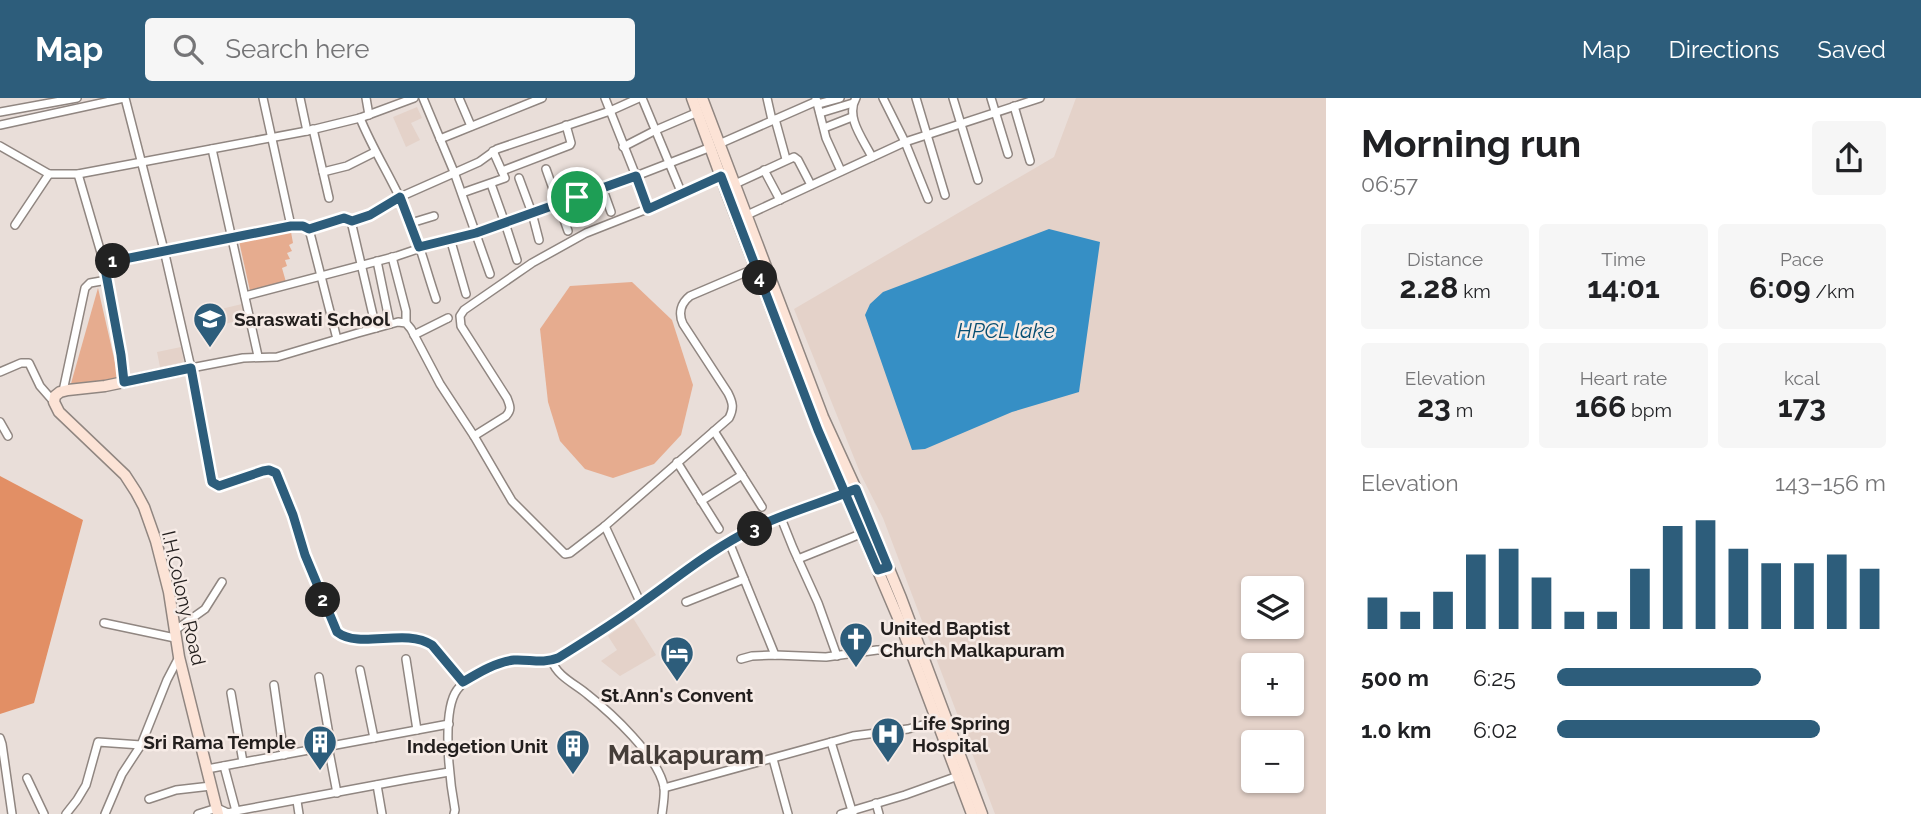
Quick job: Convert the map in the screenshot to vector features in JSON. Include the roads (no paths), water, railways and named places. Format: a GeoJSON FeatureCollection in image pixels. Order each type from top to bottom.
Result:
{"type":"FeatureCollection","features":[{"type":"Feature","properties":{"kind":"main road"},"geometry":{"type":"LineString","coordinates":[[692,98],[747,215],[761,266],[818,430],[851,491],[982,814]]}},
{"type":"Feature","properties":{"kind":"main road"},"geometry":{"type":"LineString","coordinates":[[702,98],[721,176],[761,266]]}},
{"type":"Feature","properties":{"kind":"main road"},"geometry":{"type":"LineString","coordinates":[[54,402],[55,396],[63,391],[191,368]]}},
{"type":"Feature","properties":{"kind":"main road","name":"I.H.Colony Road"},"geometry":{"type":"LineString","coordinates":[[54,402],[59,412],[117,466],[136,492],[156,541],[169,592],[179,657],[217,811]]}},
{"type":"Feature","properties":{"kind":"main road"},"geometry":{"type":"LineString","coordinates":[[851,491],[863,533],[883,568],[910,649],[972,814]]}},
{"type":"Feature","properties":{"kind":"street"},"geometry":{"type":"LineString","coordinates":[[0,112],[77,98]]}},
{"type":"Feature","properties":{"kind":"street"},"geometry":{"type":"LineString","coordinates":[[0,125],[125,98],[191,368],[212,482],[219,486],[263,471],[276,473],[305,555],[337,632],[351,638],[426,641],[463,682]]}},
{"type":"Feature","properties":{"kind":"street"},"geometry":{"type":"LineString","coordinates":[[262,98],[291,226]]}},
{"type":"Feature","properties":{"kind":"street"},"geometry":{"type":"LineString","coordinates":[[300,98],[329,198]]}},
{"type":"Feature","properties":{"kind":"street"},"geometry":{"type":"LineString","coordinates":[[366,98],[369,115]]}},
{"type":"Feature","properties":{"kind":"street"},"geometry":{"type":"LineString","coordinates":[[0,146],[49,174],[78,174],[310,130],[360,118],[414,98]]}},
{"type":"Feature","properties":{"kind":"street"},"geometry":{"type":"LineString","coordinates":[[423,98],[462,193],[490,274]]}},
{"type":"Feature","properties":{"kind":"street"},"geometry":{"type":"LineString","coordinates":[[459,98],[471,126]]}},
{"type":"Feature","properties":{"kind":"street"},"geometry":{"type":"LineString","coordinates":[[440,139],[542,98]]}},
{"type":"Feature","properties":{"kind":"street"},"geometry":{"type":"LineString","coordinates":[[605,98],[648,209]]}},
{"type":"Feature","properties":{"kind":"street"},"geometry":{"type":"LineString","coordinates":[[104,263],[291,226],[309,229],[344,218],[352,221],[370,215],[400,197],[479,162],[493,151],[641,98],[682,194]]}},
{"type":"Feature","properties":{"kind":"street"},"geometry":{"type":"LineString","coordinates":[[767,98],[786,159]]}},
{"type":"Feature","properties":{"kind":"street"},"geometry":{"type":"LineString","coordinates":[[245,296],[476,233],[636,176],[774,120],[840,98]]}},
{"type":"Feature","properties":{"kind":"street"},"geometry":{"type":"LineString","coordinates":[[883,98],[905,142],[928,199]]}},
{"type":"Feature","properties":{"kind":"street"},"geometry":{"type":"LineString","coordinates":[[916,98],[945,195]]}},
{"type":"Feature","properties":{"kind":"street"},"geometry":{"type":"LineString","coordinates":[[953,98],[978,180]]}},
{"type":"Feature","properties":{"kind":"street"},"geometry":{"type":"LineString","coordinates":[[991,98],[1008,154]]}},
{"type":"Feature","properties":{"kind":"street"},"geometry":{"type":"LineString","coordinates":[[747,215],[905,142],[996,113],[1024,100],[1040,98]]}},
{"type":"Feature","properties":{"kind":"street"},"geometry":{"type":"LineString","coordinates":[[818,104],[855,100],[852,117],[872,157]]}},
{"type":"Feature","properties":{"kind":"street"},"geometry":{"type":"LineString","coordinates":[[818,104],[824,128],[841,171]]}},
{"type":"Feature","properties":{"kind":"street"},"geometry":{"type":"LineString","coordinates":[[1014,106],[1030,161]]}},
{"type":"Feature","properties":{"kind":"street"},"geometry":{"type":"LineString","coordinates":[[624,147],[698,112]]}},
{"type":"Feature","properties":{"kind":"street"},"geometry":{"type":"LineString","coordinates":[[824,128],[852,117]]}},
{"type":"Feature","properties":{"kind":"street"},"geometry":{"type":"LineString","coordinates":[[360,118],[411,223],[436,299]]}},
{"type":"Feature","properties":{"kind":"street"},"geometry":{"type":"LineString","coordinates":[[502,171],[570,145],[566,125]]}},
{"type":"Feature","properties":{"kind":"street"},"geometry":{"type":"LineString","coordinates":[[212,149],[258,356]]}},
{"type":"Feature","properties":{"kind":"street"},"geometry":{"type":"LineString","coordinates":[[462,193],[505,178],[493,151]]}},
{"type":"Feature","properties":{"kind":"street"},"geometry":{"type":"LineString","coordinates":[[323,172],[347,166],[375,152]]}},
{"type":"Feature","properties":{"kind":"street"},"geometry":{"type":"LineString","coordinates":[[734,184],[794,157],[811,185]]}},
{"type":"Feature","properties":{"kind":"street"},"geometry":{"type":"LineString","coordinates":[[546,169],[568,231]]}},
{"type":"Feature","properties":{"kind":"street"},"geometry":{"type":"LineString","coordinates":[[764,170],[780,200]]}},
{"type":"Feature","properties":{"kind":"street"},"geometry":{"type":"LineString","coordinates":[[15,226],[49,174]]}},
{"type":"Feature","properties":{"kind":"street"},"geometry":{"type":"LineString","coordinates":[[78,174],[104,263],[124,382]]}},
{"type":"Feature","properties":{"kind":"street"},"geometry":{"type":"LineString","coordinates":[[474,436],[506,416],[510,407],[461,326],[460,316],[464,310],[532,263],[586,233],[721,176]]}},
{"type":"Feature","properties":{"kind":"street"},"geometry":{"type":"LineString","coordinates":[[519,178],[539,240]]}},
{"type":"Feature","properties":{"kind":"street"},"geometry":{"type":"LineString","coordinates":[[491,184],[517,260]]}},
{"type":"Feature","properties":{"kind":"street"},"geometry":{"type":"LineString","coordinates":[[602,187],[611,212]]}},
{"type":"Feature","properties":{"kind":"street"},"geometry":{"type":"LineString","coordinates":[[577,197],[584,213]]}},
{"type":"Feature","properties":{"kind":"street"},"geometry":{"type":"LineString","coordinates":[[411,223],[434,216]]}},
{"type":"Feature","properties":{"kind":"street"},"geometry":{"type":"LineString","coordinates":[[352,221],[376,328]]}},
{"type":"Feature","properties":{"kind":"street"},"geometry":{"type":"LineString","coordinates":[[309,229],[337,339]]}},
{"type":"Feature","properties":{"kind":"street"},"geometry":{"type":"LineString","coordinates":[[450,238],[466,294]]}},
{"type":"Feature","properties":{"kind":"street"},"geometry":{"type":"LineString","coordinates":[[392,257],[406,311],[406,323],[440,384],[517,508],[565,554],[575,551],[729,418],[733,403],[683,324],[680,315],[682,304],[695,293],[761,266]]}},
{"type":"Feature","properties":{"kind":"street"},"geometry":{"type":"LineString","coordinates":[[377,261],[390,324]]}},
{"type":"Feature","properties":{"kind":"street"},"geometry":{"type":"LineString","coordinates":[[63,391],[85,288],[90,283],[107,280]]}},
{"type":"Feature","properties":{"kind":"street"},"geometry":{"type":"LineString","coordinates":[[414,335],[448,318]]}},
{"type":"Feature","properties":{"kind":"street"},"geometry":{"type":"LineString","coordinates":[[191,368],[258,356],[277,357],[390,324],[406,323]]}},
{"type":"Feature","properties":{"kind":"street"},"geometry":{"type":"LineString","coordinates":[[0,372],[21,363],[29,363],[40,386],[54,402]]}},
{"type":"Feature","properties":{"kind":"street"},"geometry":{"type":"LineString","coordinates":[[0,422],[8,436]]}},
{"type":"Feature","properties":{"kind":"street"},"geometry":{"type":"LineString","coordinates":[[714,431],[762,507]]}},
{"type":"Feature","properties":{"kind":"street"},"geometry":{"type":"LineString","coordinates":[[677,462],[719,529]]}},
{"type":"Feature","properties":{"kind":"street"},"geometry":{"type":"LineString","coordinates":[[701,501],[742,475]]}},
{"type":"Feature","properties":{"kind":"street"},"geometry":{"type":"LineString","coordinates":[[454,814],[449,772],[450,703],[463,682],[488,668],[508,661],[552,661],[743,534],[851,491]]}},
{"type":"Feature","properties":{"kind":"street"},"geometry":{"type":"LineString","coordinates":[[781,518],[818,603],[837,656]]}},
{"type":"Feature","properties":{"kind":"street"},"geometry":{"type":"LineString","coordinates":[[605,526],[641,604]]}},
{"type":"Feature","properties":{"kind":"street"},"geometry":{"type":"LineString","coordinates":[[798,559],[863,533]]}},
{"type":"Feature","properties":{"kind":"street"},"geometry":{"type":"LineString","coordinates":[[729,542],[775,655]]}},
{"type":"Feature","properties":{"kind":"street"},"geometry":{"type":"LineString","coordinates":[[686,602],[744,579]]}},
{"type":"Feature","properties":{"kind":"street"},"geometry":{"type":"LineString","coordinates":[[104,623],[175,634],[205,609],[222,582]]}},
{"type":"Feature","properties":{"kind":"street"},"geometry":{"type":"LineString","coordinates":[[741,659],[775,655],[804,658],[910,649]]}},
{"type":"Feature","properties":{"kind":"street"},"geometry":{"type":"LineString","coordinates":[[104,814],[122,774],[141,745],[179,657]]}},
{"type":"Feature","properties":{"kind":"street"},"geometry":{"type":"LineString","coordinates":[[405,659],[417,730]]}},
{"type":"Feature","properties":{"kind":"street"},"geometry":{"type":"LineString","coordinates":[[552,661],[558,671],[623,726],[656,765],[664,788],[662,814]]}},
{"type":"Feature","properties":{"kind":"street"},"geometry":{"type":"LineString","coordinates":[[360,670],[374,738]]}},
{"type":"Feature","properties":{"kind":"street"},"geometry":{"type":"LineString","coordinates":[[318,677],[337,793]]}},
{"type":"Feature","properties":{"kind":"street"},"geometry":{"type":"LineString","coordinates":[[274,685],[285,755]]}},
{"type":"Feature","properties":{"kind":"street"},"geometry":{"type":"LineString","coordinates":[[231,693],[243,762]]}},
{"type":"Feature","properties":{"kind":"street"},"geometry":{"type":"LineString","coordinates":[[664,788],[853,736],[908,729],[937,721]]}},
{"type":"Feature","properties":{"kind":"street"},"geometry":{"type":"LineString","coordinates":[[207,769],[449,724]]}},
{"type":"Feature","properties":{"kind":"street"},"geometry":{"type":"LineString","coordinates":[[0,738],[12,814]]}},
{"type":"Feature","properties":{"kind":"street"},"geometry":{"type":"LineString","coordinates":[[66,814],[83,792],[98,742],[141,745]]}},
{"type":"Feature","properties":{"kind":"street"},"geometry":{"type":"LineString","coordinates":[[831,742],[852,812]]}},
{"type":"Feature","properties":{"kind":"street"},"geometry":{"type":"LineString","coordinates":[[773,759],[788,814]]}},
{"type":"Feature","properties":{"kind":"street"},"geometry":{"type":"LineString","coordinates":[[224,766],[236,811]]}},
{"type":"Feature","properties":{"kind":"street"},"geometry":{"type":"LineString","coordinates":[[198,814],[217,811],[228,813],[449,772]]}},
{"type":"Feature","properties":{"kind":"street"},"geometry":{"type":"LineString","coordinates":[[841,814],[958,776]]}},
{"type":"Feature","properties":{"kind":"street"},"geometry":{"type":"LineString","coordinates":[[27,778],[44,814]]}},
{"type":"Feature","properties":{"kind":"street"},"geometry":{"type":"LineString","coordinates":[[377,785],[382,814]]}},
{"type":"Feature","properties":{"kind":"street"},"geometry":{"type":"LineString","coordinates":[[149,799],[176,790],[211,786]]}},
{"type":"Feature","properties":{"kind":"street"},"geometry":{"type":"LineString","coordinates":[[297,801],[299,814]]}},
{"type":"Feature","properties":{"kind":"street"},"geometry":{"type":"LineString","coordinates":[[876,803],[879,814]]}},
{"type":"Feature","properties":{"kind":"water","name":"HPCL lake"},"geometry":{"type":"Polygon","coordinates":[[[1049,229],[1100,242],[1079,392],[1012,412],[925,449],[912,450],[865,315],[870,304],[883,292],[1049,229]]]}},
{"type":"Feature","properties":{"kind":"place","name":"Saraswati School"},"geometry":{"type":"Point","coordinates":[210,349]}},
{"type":"Feature","properties":{"kind":"place","name":"United Baptist Church Malkapuram"},"geometry":{"type":"Point","coordinates":[856,669]}},
{"type":"Feature","properties":{"kind":"place","name":"St.Ann's Convent"},"geometry":{"type":"Point","coordinates":[677,683]}},
{"type":"Feature","properties":{"kind":"place","name":"Life Spring Hospital"},"geometry":{"type":"Point","coordinates":[888,764]}},
{"type":"Feature","properties":{"kind":"place","name":"Sri Rama Temple"},"geometry":{"type":"Point","coordinates":[320,772]}},
{"type":"Feature","properties":{"kind":"place","name":"Indegetion Unit"},"geometry":{"type":"Point","coordinates":[573,776]}},
{"type":"Feature","properties":{"kind":"district","name":"Malkapuram"},"geometry":{"type":"Point","coordinates":[686,755]}}]}
